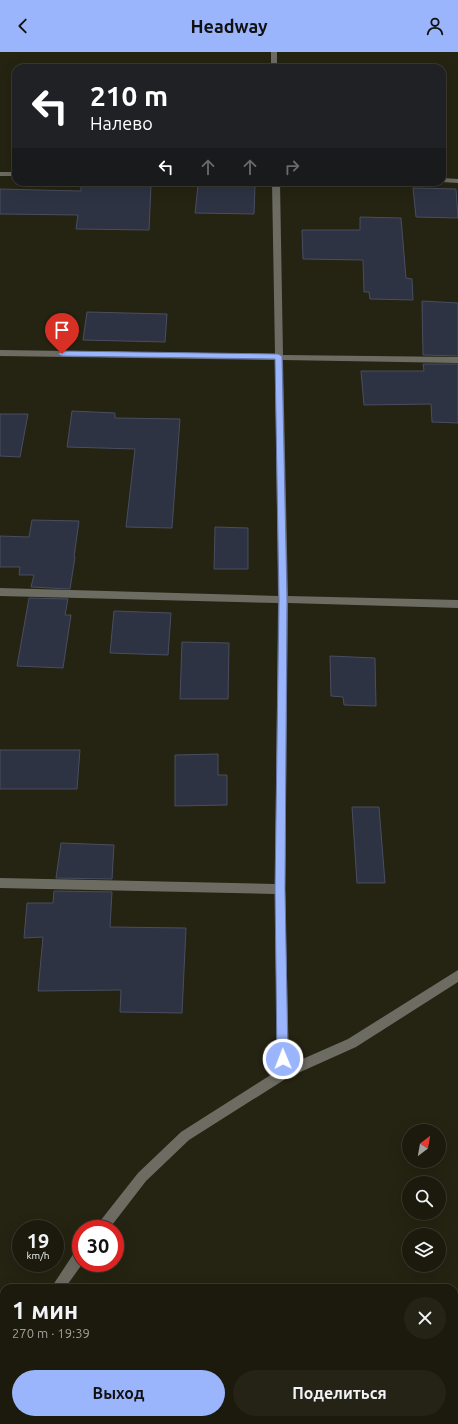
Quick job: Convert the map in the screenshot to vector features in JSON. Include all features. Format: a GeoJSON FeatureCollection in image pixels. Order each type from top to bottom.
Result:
{"type":"FeatureCollection","features":[{"type":"Feature","properties":{"kind":"street"},"geometry":{"type":"LineString","coordinates":[[274,52],[274,64]]}},
{"type":"Feature","properties":{"kind":"street"},"geometry":{"type":"LineString","coordinates":[[0,174],[12,174]]}},
{"type":"Feature","properties":{"kind":"street"},"geometry":{"type":"LineString","coordinates":[[446,180],[458,180]]}},
{"type":"Feature","properties":{"kind":"street"},"geometry":{"type":"LineString","coordinates":[[276,186],[283,600],[280,889],[283,1074]]}},
{"type":"Feature","properties":{"kind":"street"},"geometry":{"type":"LineString","coordinates":[[0,353],[278,356],[458,360]]}},
{"type":"Feature","properties":{"kind":"street"},"geometry":{"type":"LineString","coordinates":[[0,592],[458,604]]}},
{"type":"Feature","properties":{"kind":"street"},"geometry":{"type":"LineString","coordinates":[[0,883],[280,889]]}},
{"type":"Feature","properties":{"kind":"street"},"geometry":{"type":"LineString","coordinates":[[108,1220],[142,1177],[185,1136],[283,1074],[352,1043],[458,976]]}},
{"type":"Feature","properties":{"kind":"street"},"geometry":{"type":"LineString","coordinates":[[60,1284],[72,1267]]}},
{"type":"Feature","properties":{"kind":"building"},"geometry":{"type":"Polygon","coordinates":[[[81,186],[151,186],[149,230],[76,229],[78,215],[0,214],[0,189],[81,191],[81,186]]]}},
{"type":"Feature","properties":{"kind":"building"},"geometry":{"type":"Polygon","coordinates":[[[198,186],[255,186],[254,214],[195,213],[198,186]]]}},
{"type":"Feature","properties":{"kind":"building"},"geometry":{"type":"Polygon","coordinates":[[[413,188],[456,189],[458,218],[416,217],[413,188]]]}},
{"type":"Feature","properties":{"kind":"building"},"geometry":{"type":"Polygon","coordinates":[[[360,217],[401,218],[406,278],[412,279],[413,300],[370,299],[369,292],[364,292],[363,260],[303,259],[302,230],[360,230],[360,217]]]}},
{"type":"Feature","properties":{"kind":"building"},"geometry":{"type":"Polygon","coordinates":[[[422,301],[458,303],[458,356],[423,355],[422,301]]]}},
{"type":"Feature","properties":{"kind":"building"},"geometry":{"type":"Polygon","coordinates":[[[87,312],[167,314],[165,342],[83,340],[87,312]]]}},
{"type":"Feature","properties":{"kind":"building"},"geometry":{"type":"Polygon","coordinates":[[[423,364],[458,364],[458,423],[432,422],[431,404],[364,405],[361,371],[424,371],[423,364]]]}},
{"type":"Feature","properties":{"kind":"building"},"geometry":{"type":"Polygon","coordinates":[[[72,411],[115,413],[115,418],[180,419],[172,528],[126,527],[135,449],[67,447],[72,411]]]}},
{"type":"Feature","properties":{"kind":"building"},"geometry":{"type":"Polygon","coordinates":[[[0,414],[28,414],[20,457],[0,456],[0,414]]]}},
{"type":"Feature","properties":{"kind":"building"},"geometry":{"type":"Polygon","coordinates":[[[32,520],[79,521],[70,589],[31,587],[34,575],[19,575],[20,567],[0,567],[0,536],[29,537],[32,520]]]}},
{"type":"Feature","properties":{"kind":"building"},"geometry":{"type":"Polygon","coordinates":[[[215,527],[248,528],[248,569],[214,569],[215,527]]]}},
{"type":"Feature","properties":{"kind":"building"},"geometry":{"type":"Polygon","coordinates":[[[29,598],[68,599],[65,615],[71,615],[63,668],[17,666],[29,598]]]}},
{"type":"Feature","properties":{"kind":"building"},"geometry":{"type":"Polygon","coordinates":[[[114,611],[171,613],[168,655],[110,653],[114,611]]]}},
{"type":"Feature","properties":{"kind":"building"},"geometry":{"type":"Polygon","coordinates":[[[182,642],[229,643],[228,699],[180,699],[182,642]]]}},
{"type":"Feature","properties":{"kind":"building"},"geometry":{"type":"Polygon","coordinates":[[[330,656],[375,658],[376,706],[344,705],[343,697],[331,696],[330,656]]]}},
{"type":"Feature","properties":{"kind":"building"},"geometry":{"type":"Polygon","coordinates":[[[0,750],[80,750],[77,789],[0,789],[0,750]]]}},
{"type":"Feature","properties":{"kind":"building"},"geometry":{"type":"Polygon","coordinates":[[[218,754],[218,775],[227,775],[227,805],[175,806],[175,755],[218,754]]]}},
{"type":"Feature","properties":{"kind":"building"},"geometry":{"type":"Polygon","coordinates":[[[352,807],[379,807],[385,883],[357,883],[352,807]]]}},
{"type":"Feature","properties":{"kind":"building"},"geometry":{"type":"Polygon","coordinates":[[[61,843],[114,845],[112,879],[56,878],[61,843]]]}},
{"type":"Feature","properties":{"kind":"building"},"geometry":{"type":"Polygon","coordinates":[[[54,891],[112,892],[110,927],[186,928],[182,1013],[120,1012],[121,990],[38,991],[43,937],[24,938],[27,903],[53,903],[54,891]]]}},
{"type":"Feature","properties":{"kind":"route"},"geometry":{"type":"LineString","coordinates":[[62,354],[278,356],[283,600],[280,889],[283,1059]]}}]}
